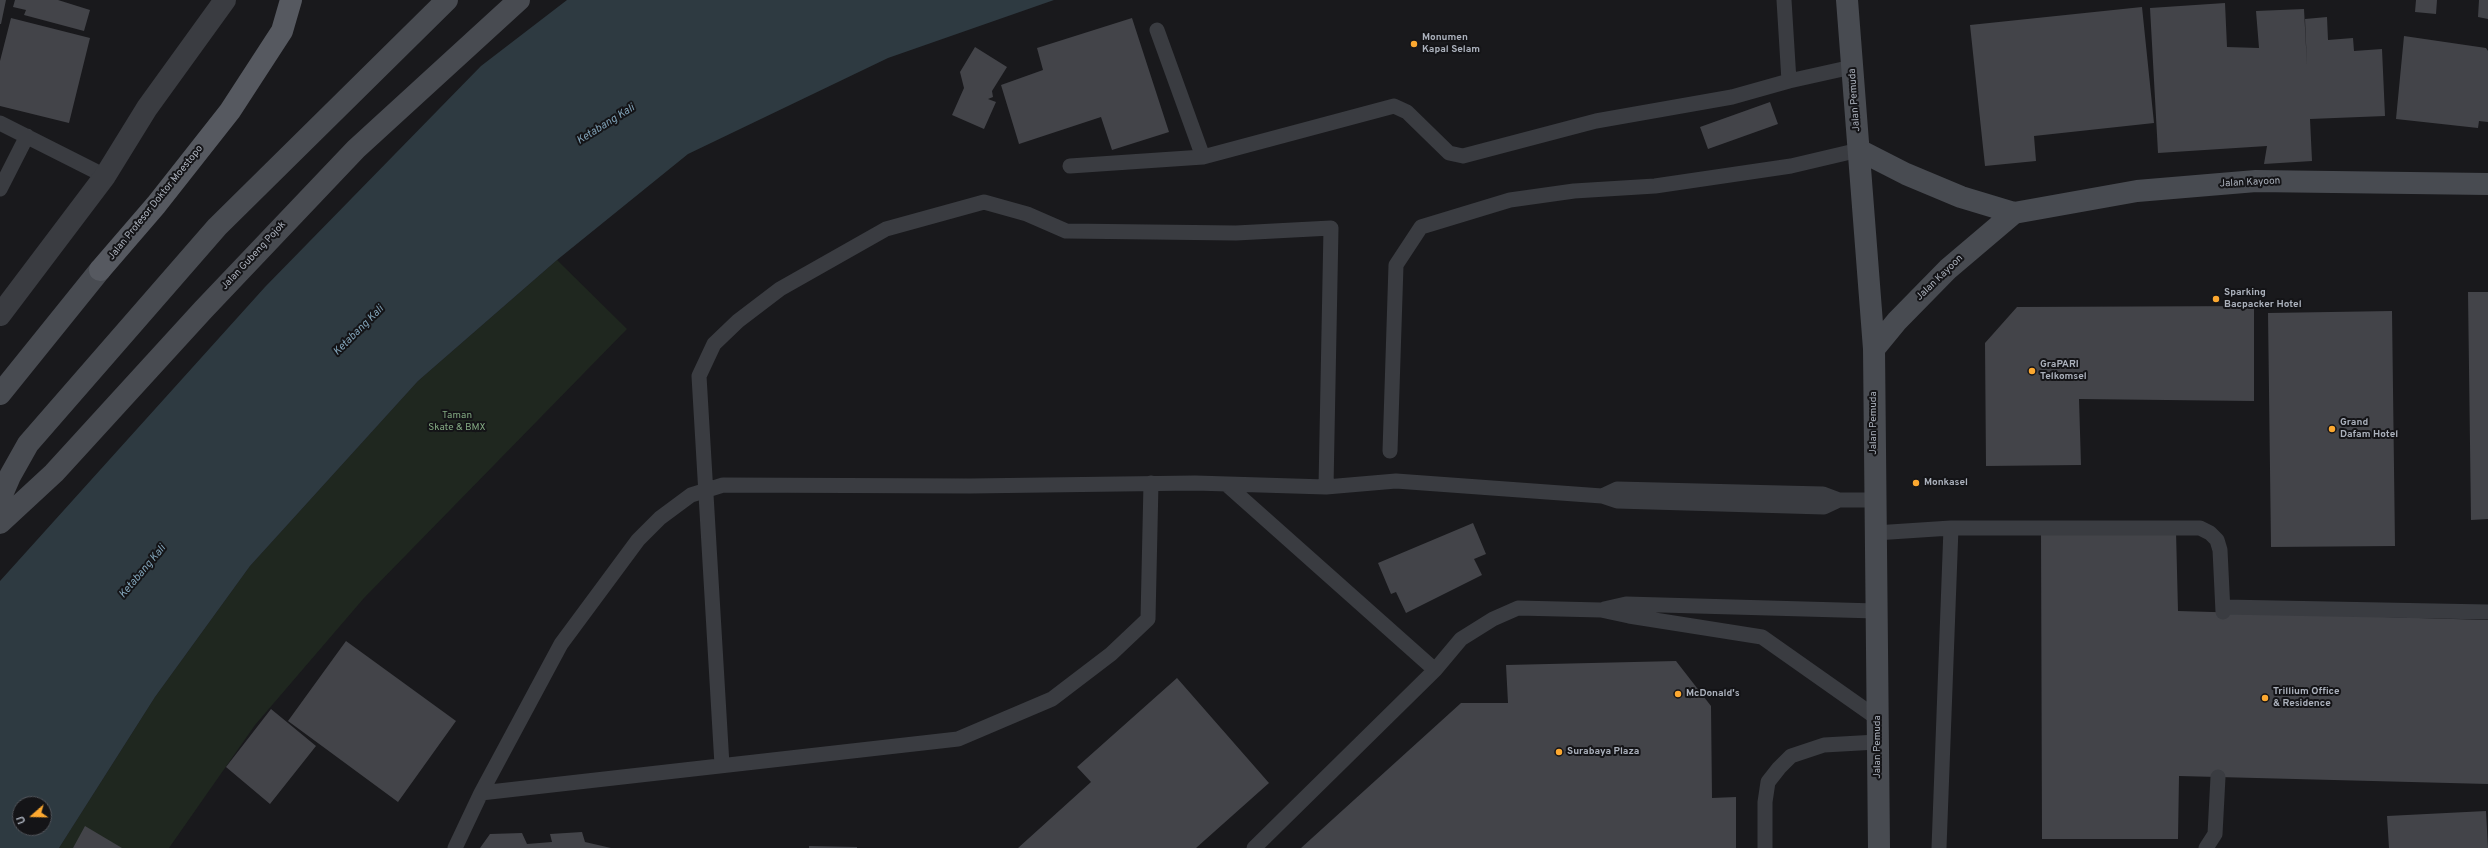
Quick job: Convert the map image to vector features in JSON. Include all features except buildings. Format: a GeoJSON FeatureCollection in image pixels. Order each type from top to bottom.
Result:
{"type":"FeatureCollection","features":[{"type":"Feature","properties":{"kind":"main road","name":"Jalan Profesor Doktor Moestopo"},"geometry":{"type":"LineString","coordinates":[[0,394],[100,270],[156,205],[230,111],[282,31],[291,0]]}},
{"type":"Feature","properties":{"kind":"main road"},"geometry":{"type":"LineString","coordinates":[[0,499],[10,476],[28,444],[217,227],[447,0]]}},
{"type":"Feature","properties":{"kind":"main road","name":"Jalan Gubeng Pojok"},"geometry":{"type":"LineString","coordinates":[[0,523],[54,473],[203,310],[356,149],[519,0]]}},
{"type":"Feature","properties":{"kind":"main road","name":"Jalan Pemuda"},"geometry":{"type":"LineString","coordinates":[[1847,0],[1874,349],[1879,848]]}},
{"type":"Feature","properties":{"kind":"main road","name":"Jalan Kayoon"},"geometry":{"type":"LineString","coordinates":[[1859,150],[1906,174],[1961,197],[2014,213],[2137,191],[2256,181],[2488,184]]}},
{"type":"Feature","properties":{"kind":"main road","name":"Jalan Kayoon"},"geometry":{"type":"LineString","coordinates":[[1874,349],[1902,315],[1948,268],[2014,213]]}},
{"type":"Feature","properties":{"kind":"street"},"geometry":{"type":"LineString","coordinates":[[0,315],[105,176],[147,108],[225,0]]}},
{"type":"Feature","properties":{"kind":"lane"},"geometry":{"type":"LineString","coordinates":[[1784,0],[1789,81]]}},
{"type":"Feature","properties":{"kind":"lane"},"geometry":{"type":"LineString","coordinates":[[1157,30],[1203,157]]}},
{"type":"Feature","properties":{"kind":"lane"},"geometry":{"type":"LineString","coordinates":[[1070,166],[1203,157],[1394,106],[1407,112],[1449,153],[1464,156],[1596,121],[1732,97],[1789,81],[1852,67]]}},
{"type":"Feature","properties":{"kind":"lane"},"geometry":{"type":"LineString","coordinates":[[0,123],[105,176]]}},
{"type":"Feature","properties":{"kind":"lane"},"geometry":{"type":"LineString","coordinates":[[1,186],[27,136]]}},
{"type":"Feature","properties":{"kind":"lane"},"geometry":{"type":"LineString","coordinates":[[1390,451],[1396,265],[1421,227],[1510,200],[1574,191],[1655,186],[1791,166],[1859,150]]}},
{"type":"Feature","properties":{"kind":"lane"},"geometry":{"type":"LineString","coordinates":[[722,765],[699,376],[714,344],[738,321],[780,289],[886,229],[984,202],[1027,214],[1066,231],[1236,233],[1330,228],[1326,487]]}},
{"type":"Feature","properties":{"kind":"lane"},"geometry":{"type":"LineString","coordinates":[[455,848],[482,793],[561,644],[638,540],[660,518],[691,495],[705,489],[730,485],[970,486],[1150,483],[1326,487],[1396,481],[1602,496],[1617,501],[1824,507],[1839,500],[1875,500]]}},
{"type":"Feature","properties":{"kind":"lane"},"geometry":{"type":"LineString","coordinates":[[482,793],[958,739],[1052,699],[1111,654],[1148,619],[1150,483]]}},
{"type":"Feature","properties":{"kind":"lane"},"geometry":{"type":"LineString","coordinates":[[1226,484],[1435,670]]}},
{"type":"Feature","properties":{"kind":"lane"},"geometry":{"type":"LineString","coordinates":[[1940,848],[1950,528]]}},
{"type":"Feature","properties":{"kind":"lane"},"geometry":{"type":"LineString","coordinates":[[1875,533],[1950,528],[2200,528],[2210,532],[2217,540],[2220,550],[2223,610],[2488,612]]}},
{"type":"Feature","properties":{"kind":"lane"},"geometry":{"type":"LineString","coordinates":[[1601,610],[1626,604],[1876,611]]}},
{"type":"Feature","properties":{"kind":"lane"},"geometry":{"type":"LineString","coordinates":[[1254,848],[1435,670],[1461,639],[1493,620],[1518,608],[1601,610],[1762,636],[1877,718]]}},
{"type":"Feature","properties":{"kind":"lane"},"geometry":{"type":"LineString","coordinates":[[1765,848],[1766,795],[1768,782],[1791,756],[1824,745],[1877,742]]}},
{"type":"Feature","properties":{"kind":"lane"},"geometry":{"type":"LineString","coordinates":[[2206,848],[2216,834],[2218,777]]}},
{"type":"Feature","properties":{"kind":"green space","name":"Taman Skate & BMX"},"geometry":{"type":"Polygon","coordinates":[[[557,260],[627,329],[364,598],[255,725],[169,848],[59,848],[155,697],[250,566],[418,381],[557,260]]]}},
{"type":"Feature","properties":{"kind":"water","name":"Ketabang Kali"},"geometry":{"type":"Polygon","coordinates":[[[567,0],[1054,0],[888,58],[688,154],[557,260],[418,381],[250,566],[155,697],[59,848],[0,848],[0,581],[265,287],[481,66],[567,0]]]}},
{"type":"Feature","properties":{"kind":"place","name":"Monumen Kapal Selam"},"geometry":{"type":"Point","coordinates":[1414,44]}},
{"type":"Feature","properties":{"kind":"place","name":"Sparking Bacpacker Hotel"},"geometry":{"type":"Point","coordinates":[2216,299]}},
{"type":"Feature","properties":{"kind":"place","name":"GraPARI Telkomsel"},"geometry":{"type":"Point","coordinates":[2032,371]}},
{"type":"Feature","properties":{"kind":"place","name":"Grand Dafam Hotel"},"geometry":{"type":"Point","coordinates":[2332,429]}},
{"type":"Feature","properties":{"kind":"place","name":"Monkasel"},"geometry":{"type":"Point","coordinates":[1916,483]}},
{"type":"Feature","properties":{"kind":"place","name":"McDonald's"},"geometry":{"type":"Point","coordinates":[1678,694]}},
{"type":"Feature","properties":{"kind":"place","name":"Trillium Office & Residence"},"geometry":{"type":"Point","coordinates":[2265,698]}},
{"type":"Feature","properties":{"kind":"place","name":"Surabaya Plaza"},"geometry":{"type":"Point","coordinates":[1559,752]}}]}
